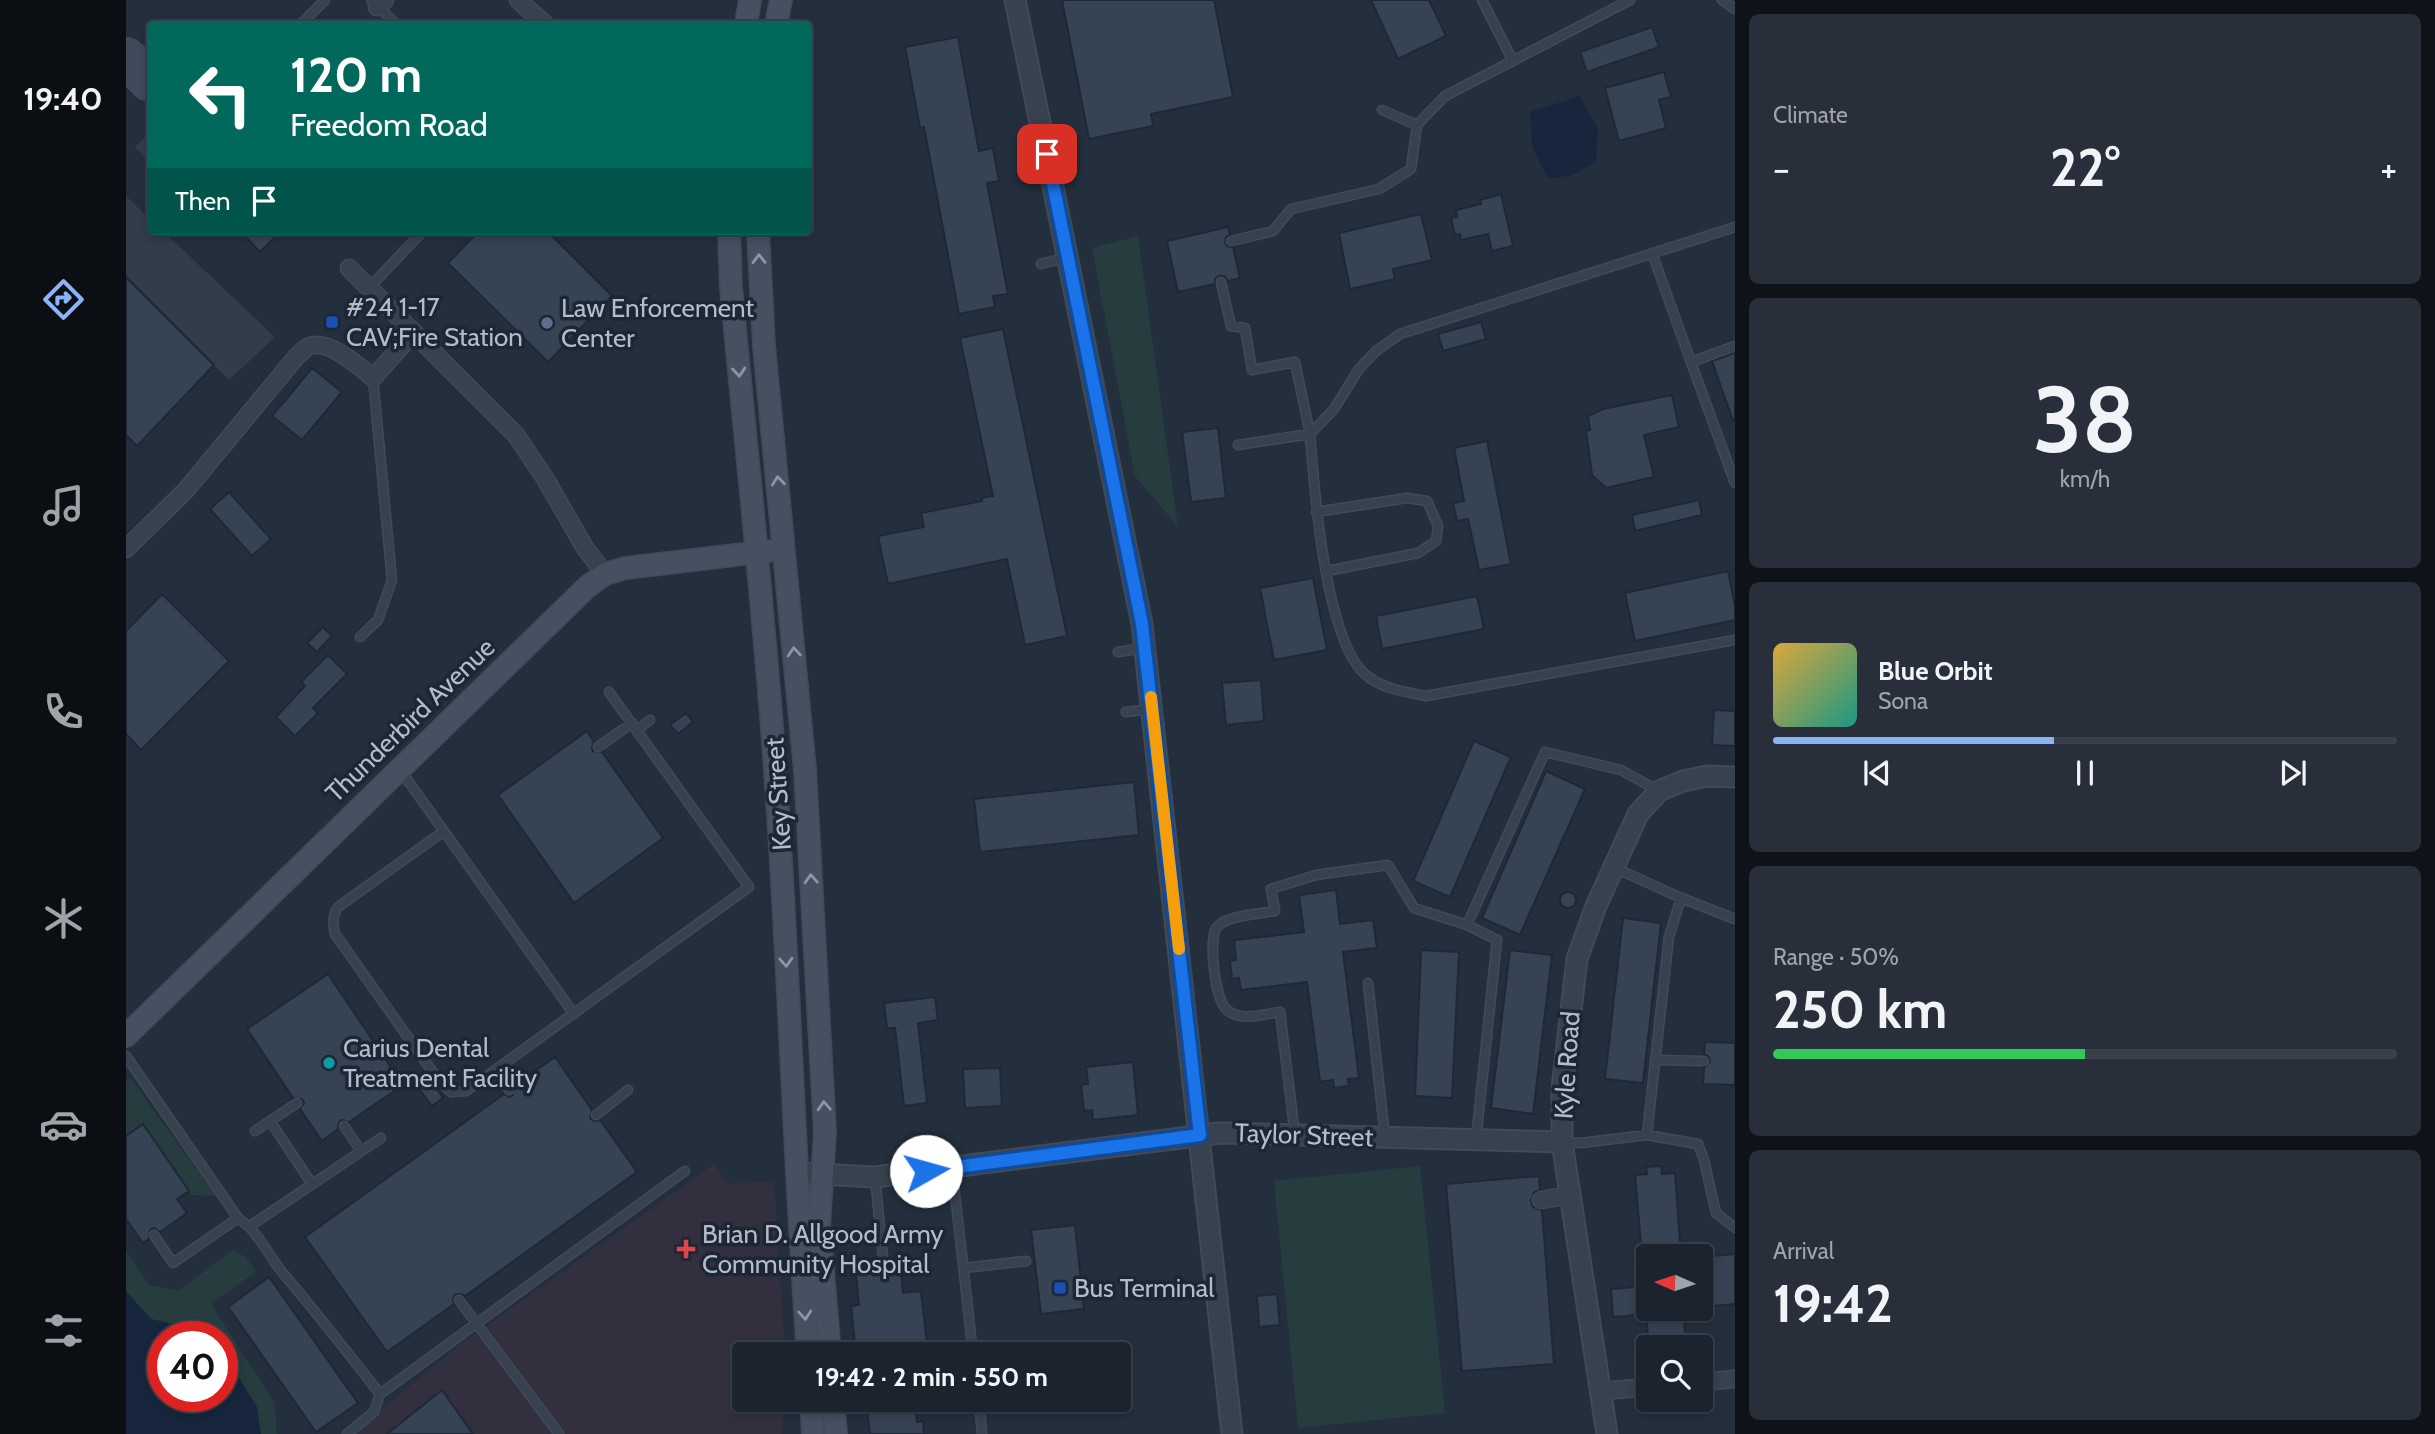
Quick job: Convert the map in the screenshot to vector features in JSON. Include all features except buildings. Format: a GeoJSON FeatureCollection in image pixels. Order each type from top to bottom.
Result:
{"type":"FeatureCollection","features":[{"type":"Feature","properties":{"kind":"main road"},"geometry":{"type":"LineString","coordinates":[[746,21],[750,0]]}},
{"type":"Feature","properties":{"kind":"main road"},"geometry":{"type":"LineString","coordinates":[[777,21],[781,0]]}},
{"type":"Feature","properties":{"kind":"main road","name":"Key Street"},"geometry":{"type":"LineString","coordinates":[[729,235],[773,736],[807,1342]]}},
{"type":"Feature","properties":{"kind":"main road","name":"Key Street"},"geometry":{"type":"LineString","coordinates":[[758,235],[764,346],[805,770],[825,1132],[819,1226],[829,1342]]}},
{"type":"Feature","properties":{"kind":"main road","name":"Thunderbird Avenue"},"geometry":{"type":"LineString","coordinates":[[126,1036],[587,587],[605,574],[626,568],[785,549]]}},
{"type":"Feature","properties":{"kind":"main road"},"geometry":{"type":"LineString","coordinates":[[812,1412],[813,1434]]}},
{"type":"Feature","properties":{"kind":"main road"},"geometry":{"type":"LineString","coordinates":[[834,1412],[836,1434]]}},
{"type":"Feature","properties":{"kind":"street"},"geometry":{"type":"LineString","coordinates":[[518,0],[542,21]]}},
{"type":"Feature","properties":{"kind":"street"},"geometry":{"type":"LineString","coordinates":[[1015,0],[1145,648],[1232,1434]]}},
{"type":"Feature","properties":{"kind":"street"},"geometry":{"type":"LineString","coordinates":[[349,268],[516,435],[546,480],[585,548],[605,574]]}},
{"type":"Feature","properties":{"kind":"street"},"geometry":{"type":"LineString","coordinates":[[126,549],[186,490],[297,356],[310,345],[325,346],[338,352],[373,378],[414,332]]}},
{"type":"Feature","properties":{"kind":"street","name":"Kyle Road"},"geometry":{"type":"LineString","coordinates":[[1607,1434],[1562,1142],[1562,1088],[1577,959],[1596,906],[1638,814],[1659,791],[1683,781],[1707,776],[1735,777]]}},
{"type":"Feature","properties":{"kind":"street","name":"Taylor Street"},"geometry":{"type":"LineString","coordinates":[[798,1173],[875,1177],[1220,1133],[1562,1142]]}},
{"type":"Feature","properties":{"kind":"street"},"geometry":{"type":"LineString","coordinates":[[1541,1200],[1571,1195]]}},
{"type":"Feature","properties":{"kind":"street"},"geometry":{"type":"LineString","coordinates":[[1713,1381],[1735,1379]]}},
{"type":"Feature","properties":{"kind":"street"},"geometry":{"type":"LineString","coordinates":[[1602,1391],[1636,1388]]}},
{"type":"Feature","properties":{"kind":"lane"},"geometry":{"type":"LineString","coordinates":[[304,21],[325,0]]}},
{"type":"Feature","properties":{"kind":"lane"},"geometry":{"type":"LineString","coordinates":[[1482,0],[1513,61]]}},
{"type":"Feature","properties":{"kind":"lane"},"geometry":{"type":"LineString","coordinates":[[1231,241],[1273,232],[1291,209],[1379,189],[1411,169],[1417,125],[1445,96],[1630,0]]}},
{"type":"Feature","properties":{"kind":"lane"},"geometry":{"type":"LineString","coordinates":[[1722,0],[1735,9]]}},
{"type":"Feature","properties":{"kind":"lane"},"geometry":{"type":"LineString","coordinates":[[377,2],[393,21]]}},
{"type":"Feature","properties":{"kind":"lane"},"geometry":{"type":"LineString","coordinates":[[1382,110],[1417,125]]}},
{"type":"Feature","properties":{"kind":"lane"},"geometry":{"type":"LineString","coordinates":[[1238,446],[1310,434],[1334,409],[1359,369],[1376,351],[1401,334],[1735,227]]}},
{"type":"Feature","properties":{"kind":"lane"},"geometry":{"type":"LineString","coordinates":[[369,288],[419,235]]}},
{"type":"Feature","properties":{"kind":"lane"},"geometry":{"type":"LineString","coordinates":[[1652,253],[1735,483]]}},
{"type":"Feature","properties":{"kind":"lane"},"geometry":{"type":"LineString","coordinates":[[1041,264],[1068,257]]}},
{"type":"Feature","properties":{"kind":"lane"},"geometry":{"type":"LineString","coordinates":[[1221,282],[1231,326],[1245,328],[1252,370],[1295,362],[1310,434],[1316,512],[1327,571],[1346,647],[1365,675],[1395,690],[1426,696],[1734,641]]}},
{"type":"Feature","properties":{"kind":"lane"},"geometry":{"type":"LineString","coordinates":[[1691,362],[1735,345]]}},
{"type":"Feature","properties":{"kind":"lane"},"geometry":{"type":"LineString","coordinates":[[360,637],[379,620],[392,580],[373,378]]}},
{"type":"Feature","properties":{"kind":"lane"},"geometry":{"type":"LineString","coordinates":[[1316,512],[1407,498],[1427,501],[1438,526],[1436,541],[1418,553],[1327,571]]}},
{"type":"Feature","properties":{"kind":"lane"},"geometry":{"type":"LineString","coordinates":[[1118,652],[1145,648]]}},
{"type":"Feature","properties":{"kind":"lane"},"geometry":{"type":"LineString","coordinates":[[444,831],[338,907],[333,914],[333,924],[335,934],[439,1082],[451,1092],[466,1091],[749,887],[610,692]]}},
{"type":"Feature","properties":{"kind":"lane"},"geometry":{"type":"LineString","coordinates":[[1126,712],[1152,709]]}},
{"type":"Feature","properties":{"kind":"lane"},"geometry":{"type":"LineString","coordinates":[[598,747],[650,720]]}},
{"type":"Feature","properties":{"kind":"lane"},"geometry":{"type":"LineString","coordinates":[[1467,925],[1545,752],[1621,770],[1659,791]]}},
{"type":"Feature","properties":{"kind":"lane"},"geometry":{"type":"LineString","coordinates":[[400,770],[573,1014]]}},
{"type":"Feature","properties":{"kind":"lane"},"geometry":{"type":"LineString","coordinates":[[1295,1135],[1280,1012],[1240,1017],[1225,1010],[1218,997],[1212,939],[1217,927],[1226,920],[1275,911],[1271,889],[1316,875],[1388,865],[1414,908],[1467,925],[1497,940],[1476,1140]]}},
{"type":"Feature","properties":{"kind":"lane"},"geometry":{"type":"LineString","coordinates":[[1613,867],[1735,919]]}},
{"type":"Feature","properties":{"kind":"lane"},"geometry":{"type":"LineString","coordinates":[[1647,1135],[1669,937],[1681,898]]}},
{"type":"Feature","properties":{"kind":"lane"},"geometry":{"type":"LineString","coordinates":[[1368,983],[1385,1137]]}},
{"type":"Feature","properties":{"kind":"lane"},"geometry":{"type":"LineString","coordinates":[[126,1056],[237,1219],[250,1226],[280,1270],[306,1298],[380,1394]]}},
{"type":"Feature","properties":{"kind":"lane"},"geometry":{"type":"LineString","coordinates":[[1655,1060],[1704,1061]]}},
{"type":"Feature","properties":{"kind":"lane"},"geometry":{"type":"LineString","coordinates":[[495,1070],[509,1090]]}},
{"type":"Feature","properties":{"kind":"lane"},"geometry":{"type":"LineString","coordinates":[[596,1115],[628,1090]]}},
{"type":"Feature","properties":{"kind":"lane"},"geometry":{"type":"LineString","coordinates":[[255,1131],[297,1103]]}},
{"type":"Feature","properties":{"kind":"lane"},"geometry":{"type":"LineString","coordinates":[[270,1121],[312,1184]]}},
{"type":"Feature","properties":{"kind":"lane"},"geometry":{"type":"LineString","coordinates":[[344,1126],[361,1151]]}},
{"type":"Feature","properties":{"kind":"lane"},"geometry":{"type":"LineString","coordinates":[[1562,1142],[1580,1143],[1647,1135],[1698,1143],[1716,1213],[1735,1228]]}},
{"type":"Feature","properties":{"kind":"lane"},"geometry":{"type":"LineString","coordinates":[[250,1226],[381,1138]]}},
{"type":"Feature","properties":{"kind":"lane"},"geometry":{"type":"LineString","coordinates":[[952,1167],[973,1342]]}},
{"type":"Feature","properties":{"kind":"lane"},"geometry":{"type":"LineString","coordinates":[[347,1434],[374,1412],[380,1394],[685,1171]]}},
{"type":"Feature","properties":{"kind":"lane"},"geometry":{"type":"LineString","coordinates":[[875,1177],[883,1257]]}},
{"type":"Feature","properties":{"kind":"lane"},"geometry":{"type":"LineString","coordinates":[[154,1235],[173,1263],[237,1219]]}},
{"type":"Feature","properties":{"kind":"lane"},"geometry":{"type":"LineString","coordinates":[[964,1268],[1026,1261]]}},
{"type":"Feature","properties":{"kind":"lane"},"geometry":{"type":"LineString","coordinates":[[459,1300],[559,1434]]}},
{"type":"Feature","properties":{"kind":"lane"},"geometry":{"type":"LineString","coordinates":[[980,1412],[982,1434]]}},
{"type":"Feature","properties":{"kind":"shaded area"},"geometry":{"type":"Polygon","coordinates":[[[1580,96],[1598,129],[1596,162],[1573,175],[1548,179],[1532,146],[1530,112],[1580,96]]]}},
{"type":"Feature","properties":{"kind":"shaded area"},"geometry":{"type":"Polygon","coordinates":[[[147,135],[147,160],[135,147],[147,135]]]}},
{"type":"Feature","properties":{"kind":"shaded area"},"geometry":{"type":"Polygon","coordinates":[[[126,196],[147,216],[147,235],[167,235],[275,337],[229,380],[126,277],[126,196]]]}},
{"type":"Feature","properties":{"kind":"shaded area","name":"Brian D. Allgood Army Community Hospital"},"geometry":{"type":"Polygon","coordinates":[[[714,1164],[728,1183],[774,1182],[784,1342],[732,1342],[732,1412],[784,1412],[781,1434],[352,1434],[458,1346],[714,1164]]]}},
{"type":"Feature","properties":{"kind":"shaded area"},"geometry":{"type":"Polygon","coordinates":[[[126,1291],[151,1319],[160,1321],[147,1321],[147,1412],[238,1412],[238,1376],[257,1407],[261,1434],[126,1434],[126,1291]]]}},
{"type":"Feature","properties":{"kind":"green space"},"geometry":{"type":"Polygon","coordinates":[[[1138,236],[1178,527],[1135,476],[1092,248],[1138,236]]]}},
{"type":"Feature","properties":{"kind":"green space"},"geometry":{"type":"Polygon","coordinates":[[[126,1079],[131,1079],[216,1196],[192,1195],[143,1124],[126,1136],[126,1079]]]}},
{"type":"Feature","properties":{"kind":"green space"},"geometry":{"type":"Polygon","coordinates":[[[1420,1166],[1445,1413],[1298,1428],[1274,1181],[1420,1166]]]}},
{"type":"Feature","properties":{"kind":"green space"},"geometry":{"type":"Polygon","coordinates":[[[233,1250],[246,1257],[256,1272],[211,1304],[222,1321],[147,1321],[147,1412],[238,1412],[238,1346],[274,1402],[277,1434],[126,1434],[126,1251],[149,1285],[179,1290],[233,1250]]]}},
{"type":"Feature","properties":{"kind":"taxiway"},"geometry":{"type":"LineString","coordinates":[[126,58],[147,78]]}},
{"type":"Feature","properties":{"kind":"slow traffic"},"geometry":{"type":"LineString","coordinates":[[1151,697],[1179,949]]}},
{"type":"Feature","properties":{"kind":"place","name":"#24 1-17 CAV;Fire Station"},"geometry":{"type":"Point","coordinates":[332,322]}},
{"type":"Feature","properties":{"kind":"place","name":"Law Enforcement Center"},"geometry":{"type":"Point","coordinates":[547,323]}},
{"type":"Feature","properties":{"kind":"place","name":"Carius Dental Treatment Facility"},"geometry":{"type":"Point","coordinates":[329,1063]}},
{"type":"Feature","properties":{"kind":"place","name":"Brian D. Allgood Army Community Hospital"},"geometry":{"type":"Point","coordinates":[686,1249]}},
{"type":"Feature","properties":{"kind":"place","name":"Bus Terminal"},"geometry":{"type":"Point","coordinates":[1060,1288]}},
{"type":"Feature","properties":{"kind":"route"},"geometry":{"type":"LineString","coordinates":[[926,1171],[1200,1135],[1142,624],[1047,154]]}}]}
